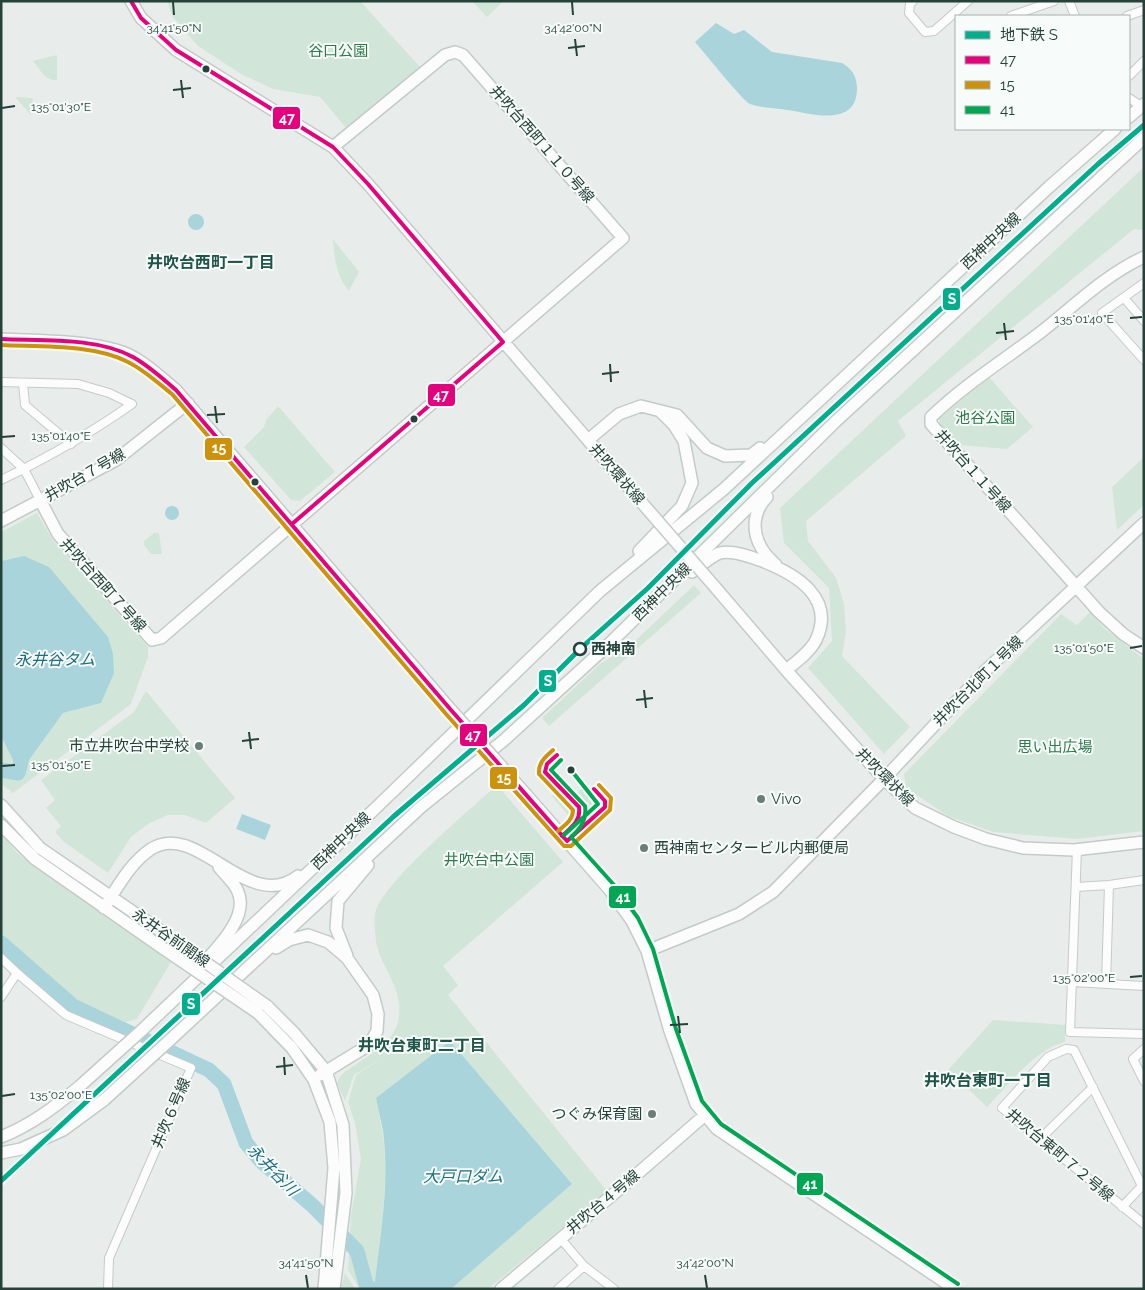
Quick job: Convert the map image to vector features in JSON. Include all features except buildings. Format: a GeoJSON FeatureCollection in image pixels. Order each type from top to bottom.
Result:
{"type":"FeatureCollection","features":[{"type":"Feature","properties":{"kind":"street","name":"井吹環状線"},"geometry":{"type":"LineString","coordinates":[[131,1],[141,18],[176,50],[334,147],[368,184],[786,670],[884,779],[915,808],[954,828],[986,839],[1023,848],[1077,849],[1144,842]]}},
{"type":"Feature","properties":{"kind":"street"},"geometry":{"type":"LineString","coordinates":[[913,1],[910,4],[909,13],[925,32],[934,31],[968,1]]}},
{"type":"Feature","properties":{"kind":"street"},"geometry":{"type":"LineString","coordinates":[[1019,15],[1033,13],[1054,1]]}},
{"type":"Feature","properties":{"kind":"street"},"geometry":{"type":"LineString","coordinates":[[1069,1],[1075,15]]}},
{"type":"Feature","properties":{"kind":"street"},"geometry":{"type":"LineString","coordinates":[[1130,15],[1144,10]]}},
{"type":"Feature","properties":{"kind":"street","name":"井吹台西町１１０号線"},"geometry":{"type":"LineString","coordinates":[[334,147],[445,55],[454,52],[464,55],[501,97],[623,238],[503,342]]}},
{"type":"Feature","properties":{"kind":"street"},"geometry":{"type":"LineString","coordinates":[[1130,75],[1144,60]]}},
{"type":"Feature","properties":{"kind":"street"},"geometry":{"type":"LineString","coordinates":[[1130,98],[1143,105],[1130,116]]}},
{"type":"Feature","properties":{"kind":"street","name":"西神中央線"},"geometry":{"type":"LineString","coordinates":[[1,1137],[50,1111],[141,1031],[600,591],[724,489],[1049,187],[1114,130]]}},
{"type":"Feature","properties":{"kind":"street","name":"西神中央線"},"geometry":{"type":"LineString","coordinates":[[1,1153],[21,1148],[63,1130],[104,1100],[421,807],[503,741],[606,647],[836,421],[1144,138]]}},
{"type":"Feature","properties":{"kind":"street","name":"井吹台１１号線"},"geometry":{"type":"LineString","coordinates":[[1144,257],[1118,271],[977,379],[931,417],[931,424],[936,431],[1099,612],[1123,634],[1144,648]]}},
{"type":"Feature","properties":{"kind":"street"},"geometry":{"type":"LineString","coordinates":[[1144,284],[1102,313],[1144,360]]}},
{"type":"Feature","properties":{"kind":"street"},"geometry":{"type":"LineString","coordinates":[[1124,298],[1144,321]]}},
{"type":"Feature","properties":{"kind":"street"},"geometry":{"type":"LineString","coordinates":[[1,339],[77,344],[116,350],[150,368],[176,390],[451,710],[609,889],[632,921],[647,951],[686,1078],[696,1104],[704,1115],[717,1129],[955,1289]]}},
{"type":"Feature","properties":{"kind":"street"},"geometry":{"type":"LineString","coordinates":[[292,524],[503,342]]}},
{"type":"Feature","properties":{"kind":"street"},"geometry":{"type":"LineString","coordinates":[[1,382],[78,384],[109,393],[132,404],[102,426],[71,444],[1,480]]}},
{"type":"Feature","properties":{"kind":"street"},"geometry":{"type":"LineString","coordinates":[[24,383],[25,405],[71,444]]}},
{"type":"Feature","properties":{"kind":"street"},"geometry":{"type":"LineString","coordinates":[[588,440],[619,414],[641,406],[677,415],[707,448],[725,456],[751,455],[822,399]]}},
{"type":"Feature","properties":{"kind":"street","name":"井吹台７号線"},"geometry":{"type":"LineString","coordinates":[[1,521],[116,460],[188,403]]}},
{"type":"Feature","properties":{"kind":"street"},"geometry":{"type":"LineString","coordinates":[[600,591],[682,506],[692,483],[684,441],[674,425],[659,410]]}},
{"type":"Feature","properties":{"kind":"street"},"geometry":{"type":"LineString","coordinates":[[777,567],[760,547],[754,519],[761,503],[836,421]]}},
{"type":"Feature","properties":{"kind":"street"},"geometry":{"type":"LineString","coordinates":[[1,448],[24,469],[40,500]]}},
{"type":"Feature","properties":{"kind":"street","name":"井吹台西町７号線"},"geometry":{"type":"LineString","coordinates":[[40,500],[58,534],[152,640],[161,638],[292,524]]}},
{"type":"Feature","properties":{"kind":"street","name":"井吹台北町１号線"},"geometry":{"type":"LineString","coordinates":[[647,951],[739,914],[772,892],[884,779],[982,673],[1144,523]]}},
{"type":"Feature","properties":{"kind":"street"},"geometry":{"type":"LineString","coordinates":[[606,647],[642,618],[684,578],[721,552],[745,554],[777,567],[810,589],[819,603],[822,622],[815,642],[786,670]]}},
{"type":"Feature","properties":{"kind":"street","name":"永井谷前開線"},"geometry":{"type":"LineString","coordinates":[[1,805],[40,848],[171,938],[294,1033],[326,1071],[343,1125],[346,1193],[334,1289]]}},
{"type":"Feature","properties":{"kind":"street"},"geometry":{"type":"LineString","coordinates":[[347,958],[336,928],[338,901],[421,807]]}},
{"type":"Feature","properties":{"kind":"street","name":"永井谷前開線"},"geometry":{"type":"LineString","coordinates":[[1,825],[36,859],[104,908],[164,949],[262,1010],[292,1048],[314,1080],[330,1122],[334,1168],[324,1289]]}},
{"type":"Feature","properties":{"kind":"street"},"geometry":{"type":"LineString","coordinates":[[104,908],[134,864],[152,848],[171,842],[190,847],[248,880],[269,886],[290,883],[333,849]]}},
{"type":"Feature","properties":{"kind":"street"},"geometry":{"type":"LineString","coordinates":[[1077,849],[1070,1032],[1144,1034]]}},
{"type":"Feature","properties":{"kind":"street"},"geometry":{"type":"LineString","coordinates":[[141,1031],[224,941],[237,918],[240,904],[238,892],[214,862]]}},
{"type":"Feature","properties":{"kind":"street"},"geometry":{"type":"LineString","coordinates":[[1076,887],[1144,880]]}},
{"type":"Feature","properties":{"kind":"street"},"geometry":{"type":"LineString","coordinates":[[1106,984],[1109,885]]}},
{"type":"Feature","properties":{"kind":"street"},"geometry":{"type":"LineString","coordinates":[[253,962],[289,940],[308,935],[328,942],[347,958],[374,995],[378,1014],[377,1031],[369,1045],[314,1080]]}},
{"type":"Feature","properties":{"kind":"street"},"geometry":{"type":"LineString","coordinates":[[1,958],[17,972],[1,997]]}},
{"type":"Feature","properties":{"kind":"street","name":"井吹６号線"},"geometry":{"type":"LineString","coordinates":[[17,972],[66,1015],[191,1068],[109,1258],[108,1289]]}},
{"type":"Feature","properties":{"kind":"street"},"geometry":{"type":"LineString","coordinates":[[1072,982],[1144,986]]}},
{"type":"Feature","properties":{"kind":"street","name":"井吹台東町７２号線"},"geometry":{"type":"LineString","coordinates":[[1122,1207],[1142,1186],[1074,1050],[1066,1049],[1048,1058],[1002,1108],[1122,1207],[1144,1224]]}},
{"type":"Feature","properties":{"kind":"street"},"geometry":{"type":"LineString","coordinates":[[1144,1049],[1133,1059],[1144,1081]]}},
{"type":"Feature","properties":{"kind":"street"},"geometry":{"type":"LineString","coordinates":[[1040,1139],[1093,1087]]}},
{"type":"Feature","properties":{"kind":"street","name":"井吹台４号線"},"geometry":{"type":"LineString","coordinates":[[501,1289],[636,1176],[704,1115]]}},
{"type":"Feature","properties":{"kind":"street"},"geometry":{"type":"LineString","coordinates":[[560,1238],[584,1266],[614,1289]]}},
{"type":"Feature","properties":{"kind":"street"},"geometry":{"type":"LineString","coordinates":[[558,1289],[584,1266]]}},
{"type":"Feature","properties":{"kind":"green space","name":"谷口公園"},"geometry":{"type":"Polygon","coordinates":[[[167,1],[360,1],[420,67],[347,129],[320,97],[273,89],[241,74],[198,46],[172,16],[167,1]]]}},
{"type":"Feature","properties":{"kind":"green space"},"geometry":{"type":"Polygon","coordinates":[[[472,1],[504,1],[487,17],[472,1]]]}},
{"type":"Feature","properties":{"kind":"green space"},"geometry":{"type":"Polygon","coordinates":[[[57,55],[57,80],[53,80],[46,77],[33,61],[57,55]]]}},
{"type":"Feature","properties":{"kind":"green space"},"geometry":{"type":"Polygon","coordinates":[[[15,97],[33,98],[31,115],[15,97]]]}},
{"type":"Feature","properties":{"kind":"green space"},"geometry":{"type":"Polygon","coordinates":[[[1144,167],[1144,230],[1134,229],[898,421],[906,436],[806,521],[808,541],[836,578],[844,604],[846,631],[842,656],[910,727],[884,754],[808,668],[832,641],[829,588],[784,543],[780,508],[1144,167]]]}},
{"type":"Feature","properties":{"kind":"green space"},"geometry":{"type":"Polygon","coordinates":[[[333,239],[359,272],[349,291],[338,273],[333,239]]]}},
{"type":"Feature","properties":{"kind":"green space","name":"池谷公園"},"geometry":{"type":"Polygon","coordinates":[[[989,377],[1033,427],[1007,449],[958,445],[940,426],[939,417],[989,377]]]}},
{"type":"Feature","properties":{"kind":"green space"},"geometry":{"type":"Polygon","coordinates":[[[278,406],[335,472],[300,501],[291,500],[244,447],[264,427],[266,420],[278,406]]]}},
{"type":"Feature","properties":{"kind":"green space"},"geometry":{"type":"Polygon","coordinates":[[[1144,457],[1144,505],[1117,530],[1112,487],[1144,457]]]}},
{"type":"Feature","properties":{"kind":"green space"},"geometry":{"type":"Polygon","coordinates":[[[37,513],[52,539],[148,647],[148,657],[131,704],[13,793],[1,784],[1,736],[14,762],[27,763],[63,713],[101,703],[24,556],[1,561],[1,532],[37,513]]]}},
{"type":"Feature","properties":{"kind":"green space"},"geometry":{"type":"Polygon","coordinates":[[[154,533],[159,533],[162,554],[151,554],[144,545],[144,541],[154,533]]]}},
{"type":"Feature","properties":{"kind":"green space"},"geometry":{"type":"Polygon","coordinates":[[[694,585],[701,593],[549,726],[542,718],[600,664],[633,643],[694,585]]]}},
{"type":"Feature","properties":{"kind":"green space","name":"思い出広場"},"geometry":{"type":"Polygon","coordinates":[[[1090,612],[1105,629],[1144,659],[1144,831],[1077,839],[993,832],[948,816],[906,788],[904,774],[1061,614],[1077,625],[1090,612]]]}},
{"type":"Feature","properties":{"kind":"green space"},"geometry":{"type":"Polygon","coordinates":[[[146,691],[235,798],[206,823],[185,815],[168,815],[148,824],[131,837],[108,873],[64,842],[55,832],[61,826],[46,808],[55,800],[41,780],[134,712],[146,691]]]}},
{"type":"Feature","properties":{"kind":"green space","name":"井吹台中公園"},"geometry":{"type":"Polygon","coordinates":[[[497,785],[563,862],[443,966],[458,985],[448,995],[607,1191],[488,1289],[451,1289],[572,1184],[376,1098],[385,1154],[383,1210],[374,1289],[360,1289],[348,1270],[351,1215],[361,1159],[355,1123],[348,1102],[356,1075],[384,1057],[354,1075],[345,1101],[337,1083],[344,1072],[383,1045],[394,1032],[397,1025],[399,1016],[398,996],[378,950],[375,914],[381,901],[393,884],[409,866],[497,785]]]}},
{"type":"Feature","properties":{"kind":"green space"},"geometry":{"type":"Polygon","coordinates":[[[585,785],[599,802],[599,809],[595,812],[589,811],[587,803],[577,793],[585,785]]]}},
{"type":"Feature","properties":{"kind":"green space"},"geometry":{"type":"Polygon","coordinates":[[[555,793],[572,811],[574,818],[572,820],[552,796],[555,793]]]}},
{"type":"Feature","properties":{"kind":"green space"},"geometry":{"type":"Polygon","coordinates":[[[1,834],[17,853],[171,962],[137,1019],[126,1022],[77,1004],[1,936],[1,834]]]}},
{"type":"Feature","properties":{"kind":"green space"},"geometry":{"type":"Polygon","coordinates":[[[993,1020],[1066,1025],[1065,1042],[1043,1052],[1033,1060],[987,1107],[948,1070],[993,1020]]]}},
{"type":"Feature","properties":{"kind":"green space"},"geometry":{"type":"Polygon","coordinates":[[[345,1273],[355,1289],[341,1289],[345,1273]]]}},
{"type":"Feature","properties":{"kind":"water"},"geometry":{"type":"Polygon","coordinates":[[[716,23],[734,34],[744,30],[772,52],[842,63],[851,70],[856,79],[855,100],[850,108],[842,113],[832,115],[809,114],[750,104],[695,42],[716,23]]]}},
{"type":"Feature","properties":{"kind":"water"},"geometry":{"type":"Polygon","coordinates":[[[193,214],[199,214],[204,219],[202,228],[193,230],[188,225],[188,219],[193,214]]]}},
{"type":"Feature","properties":{"kind":"water"},"geometry":{"type":"Polygon","coordinates":[[[172,506],[177,508],[179,513],[177,518],[172,520],[167,518],[165,513],[167,508],[172,506]]]}},
{"type":"Feature","properties":{"kind":"water","name":"永井谷タム"},"geometry":{"type":"Polygon","coordinates":[[[24,556],[49,567],[108,637],[113,654],[114,673],[101,703],[63,713],[27,763],[14,762],[1,736],[1,561],[24,556]]]}},
{"type":"Feature","properties":{"kind":"water"},"geometry":{"type":"Polygon","coordinates":[[[242,814],[271,825],[265,840],[236,829],[242,814]]]}},
{"type":"Feature","properties":{"kind":"water","name":"大戸口ダム"},"geometry":{"type":"Polygon","coordinates":[[[450,1041],[572,1184],[451,1289],[374,1289],[385,1191],[385,1151],[376,1098],[450,1041]]]}},
{"type":"Feature","properties":{"kind":"waterway"},"geometry":{"type":"LineString","coordinates":[[1,770],[18,773],[21,762],[20,742]]}},
{"type":"Feature","properties":{"kind":"waterway","name":"永井谷川"},"geometry":{"type":"LineString","coordinates":[[1,943],[73,1006],[209,1070],[224,1084],[246,1143],[261,1161],[313,1206],[357,1251],[366,1284],[370,1289]]}},
{"type":"Feature","properties":{"kind":"metro line","name":"S"},"geometry":{"type":"LineString","coordinates":[[1,1181],[393,817],[524,705],[580,649],[648,588],[752,483],[1098,164],[1144,125]]}},
{"type":"Feature","properties":{"kind":"transit line","name":"47"},"geometry":{"type":"LineString","coordinates":[[131,1],[141,18],[176,50],[333,147],[368,184],[503,342],[292,524]]}},
{"type":"Feature","properties":{"kind":"transit line","name":"47"},"geometry":{"type":"LineString","coordinates":[[1,339],[69,341],[103,346],[133,357],[150,368],[176,390],[451,710],[567,841],[605,807],[605,801],[594,789]]}},
{"type":"Feature","properties":{"kind":"transit line","name":"15"},"geometry":{"type":"LineString","coordinates":[[1,345],[83,349],[114,356],[140,369],[172,394],[446,714],[564,846],[571,846],[610,810],[611,798],[599,785]]}},
{"type":"Feature","properties":{"kind":"transit line","name":"15"},"geometry":{"type":"LineString","coordinates":[[553,750],[541,763],[539,774],[573,810],[570,819],[558,831]]}},
{"type":"Feature","properties":{"kind":"transit line","name":"47"},"geometry":{"type":"LineString","coordinates":[[557,755],[547,764],[545,772],[579,807],[577,820],[562,836]]}},
{"type":"Feature","properties":{"kind":"transit line","name":"41"},"geometry":{"type":"LineString","coordinates":[[561,760],[551,770],[585,806],[583,823],[571,837],[614,885],[638,918],[653,949],[676,1029],[702,1101],[721,1124],[958,1284]]}},
{"type":"Feature","properties":{"kind":"transit line","name":"41"},"geometry":{"type":"LineString","coordinates":[[564,835],[598,804],[571,770]]}},
{"type":"Feature","properties":{"kind":"place","name":"西神南"},"geometry":{"type":"Point","coordinates":[580,649]}},
{"type":"Feature","properties":{"kind":"place","name":"市立井吹台中学校"},"geometry":{"type":"Point","coordinates":[199,746]}},
{"type":"Feature","properties":{"kind":"place","name":"Vivo"},"geometry":{"type":"Point","coordinates":[761,799]}},
{"type":"Feature","properties":{"kind":"place","name":"西神南センタービル内郵便局"},"geometry":{"type":"Point","coordinates":[644,848]}},
{"type":"Feature","properties":{"kind":"place","name":"つぐみ保育園"},"geometry":{"type":"Point","coordinates":[652,1114]}},
{"type":"Feature","properties":{"kind":"district","name":"井吹台西町一丁目"},"geometry":{"type":"Point","coordinates":[211,262]}},
{"type":"Feature","properties":{"kind":"district","name":"井吹台東町二丁目"},"geometry":{"type":"Point","coordinates":[422,1045]}},
{"type":"Feature","properties":{"kind":"district","name":"井吹台東町一丁目"},"geometry":{"type":"Point","coordinates":[988,1080]}}]}
